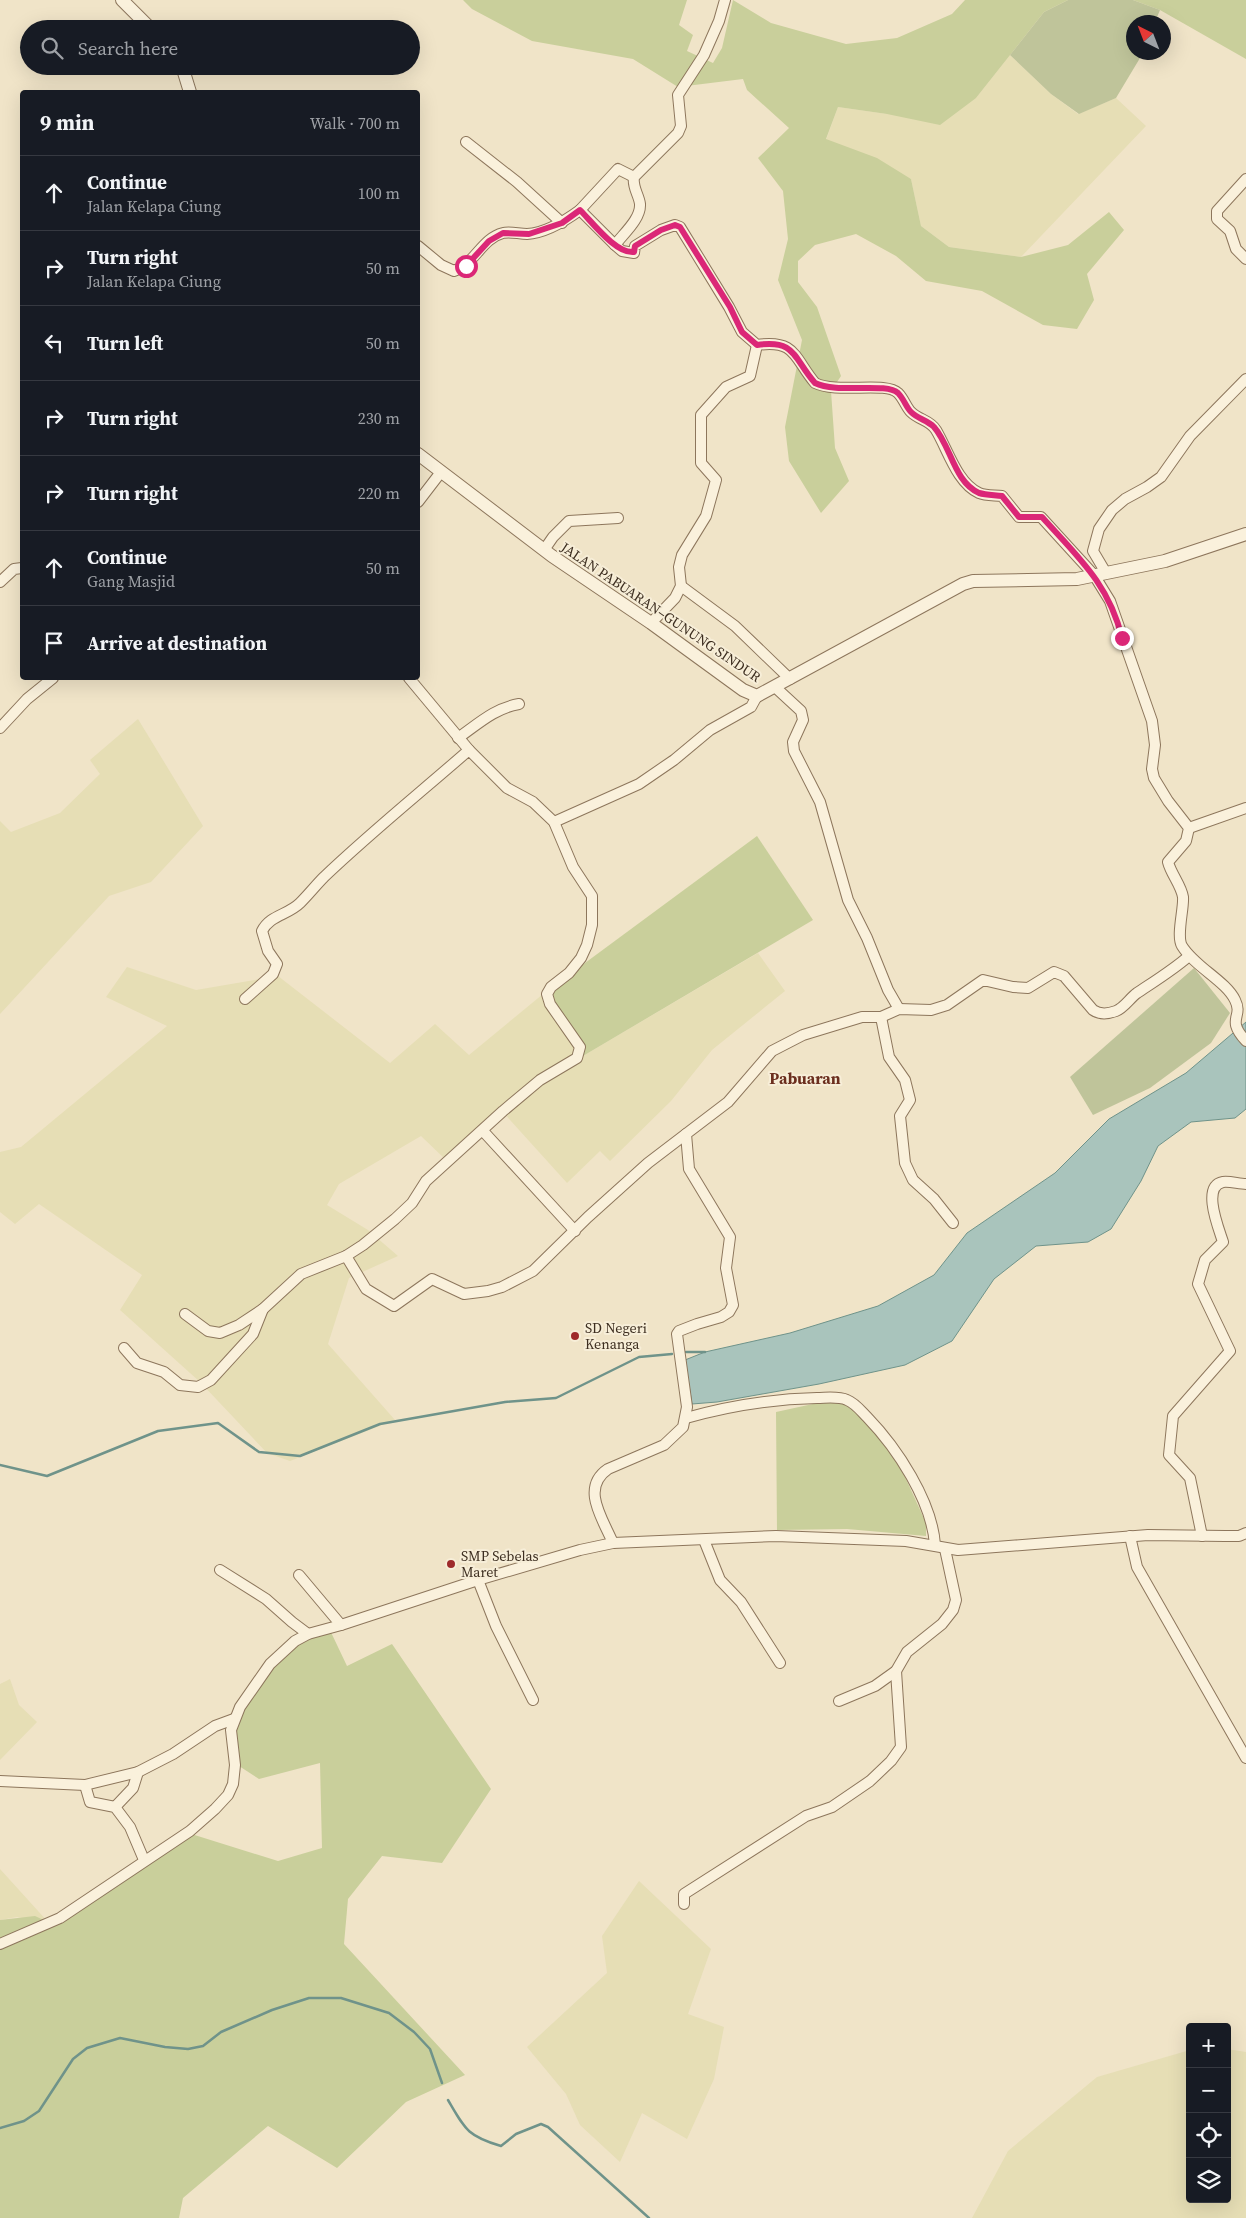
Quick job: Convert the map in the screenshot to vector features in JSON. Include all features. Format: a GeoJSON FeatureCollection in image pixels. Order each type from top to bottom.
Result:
{"type":"FeatureCollection","features":[{"type":"Feature","properties":{"kind":"street"},"geometry":{"type":"LineString","coordinates":[[122,0],[142,20]]}},
{"type":"Feature","properties":{"kind":"street"},"geometry":{"type":"LineString","coordinates":[[615,245],[637,218],[639,211],[640,204],[633,182],[634,177],[678,133],[681,126],[678,95],[704,55],[719,21],[725,0]]}},
{"type":"Feature","properties":{"kind":"street"},"geometry":{"type":"LineString","coordinates":[[185,75],[189,90]]}},
{"type":"Feature","properties":{"kind":"street"},"geometry":{"type":"LineString","coordinates":[[466,142],[517,182],[562,223]]}},
{"type":"Feature","properties":{"kind":"street"},"geometry":{"type":"LineString","coordinates":[[420,248],[441,265],[454,271],[466,266],[489,241],[503,233],[529,234],[562,223],[580,210],[618,169],[634,177]]}},
{"type":"Feature","properties":{"kind":"street"},"geometry":{"type":"LineString","coordinates":[[1246,179],[1217,211],[1217,220],[1230,231],[1236,249],[1246,259]]}},
{"type":"Feature","properties":{"kind":"street"},"geometry":{"type":"LineString","coordinates":[[580,210],[615,245],[627,253],[634,252],[635,246],[661,230],[675,225],[680,227],[730,307],[742,332],[757,345]]}},
{"type":"Feature","properties":{"kind":"street"},"geometry":{"type":"LineString","coordinates":[[757,345],[773,342],[786,346],[792,351],[815,383],[821,386],[846,389],[883,388],[898,394],[913,414],[927,421],[935,428],[959,472],[969,486],[980,493],[1002,496],[1019,517],[1042,517],[1100,574]]}},
{"type":"Feature","properties":{"kind":"street"},"geometry":{"type":"LineString","coordinates":[[651,623],[675,598],[680,586],[679,567],[682,555],[706,516],[716,480],[701,463],[701,416],[726,387],[750,376],[757,345]]}},
{"type":"Feature","properties":{"kind":"street"},"geometry":{"type":"LineString","coordinates":[[1190,828],[1168,801],[1154,778],[1152,769],[1155,745],[1152,721],[1122,638],[1116,615],[1092,552],[1099,529],[1112,510],[1125,499],[1161,477],[1190,436],[1246,378]]}},
{"type":"Feature","properties":{"kind":"street","name":"JALAN PABUARAN–GUNUNG SINDUR"},"geometry":{"type":"LineString","coordinates":[[420,456],[544,550],[651,623],[743,690],[757,696],[790,680],[963,584],[973,581],[1078,579],[1186,556],[1246,534]]}},
{"type":"Feature","properties":{"kind":"street"},"geometry":{"type":"LineString","coordinates":[[420,499],[441,472]]}},
{"type":"Feature","properties":{"kind":"street"},"geometry":{"type":"LineString","coordinates":[[544,550],[553,537],[569,521],[618,518]]}},
{"type":"Feature","properties":{"kind":"street"},"geometry":{"type":"LineString","coordinates":[[0,582],[14,569],[20,568]]}},
{"type":"Feature","properties":{"kind":"street"},"geometry":{"type":"LineString","coordinates":[[680,586],[734,626],[790,680]]}},
{"type":"Feature","properties":{"kind":"street"},"geometry":{"type":"LineString","coordinates":[[0,728],[27,699],[51,680]]}},
{"type":"Feature","properties":{"kind":"street"},"geometry":{"type":"LineString","coordinates":[[185,1314],[208,1331],[220,1333],[239,1325],[263,1309],[301,1274],[346,1256],[362,1246],[412,1203],[426,1181],[540,1080],[577,1058],[580,1051],[576,1041],[550,1004],[547,994],[551,987],[569,973],[581,958],[588,945],[593,901],[573,867],[554,822],[533,802],[507,788],[468,750],[411,680]]}},
{"type":"Feature","properties":{"kind":"street"},"geometry":{"type":"LineString","coordinates":[[775,687],[801,711],[803,720],[793,742],[794,751],[820,802],[848,900],[867,938],[888,990],[899,1009]]}},
{"type":"Feature","properties":{"kind":"street"},"geometry":{"type":"LineString","coordinates":[[554,822],[639,784],[674,760],[710,730],[751,707],[757,696]]}},
{"type":"Feature","properties":{"kind":"street"},"geometry":{"type":"LineString","coordinates":[[458,738],[494,712],[507,706],[519,704]]}},
{"type":"Feature","properties":{"kind":"street"},"geometry":{"type":"LineString","coordinates":[[245,999],[273,974],[277,964],[268,951],[262,931],[266,922],[286,913],[299,904],[325,877],[468,750]]}},
{"type":"Feature","properties":{"kind":"street"},"geometry":{"type":"LineString","coordinates":[[1190,828],[1246,808]]}},
{"type":"Feature","properties":{"kind":"street"},"geometry":{"type":"LineString","coordinates":[[1190,828],[1186,841],[1168,862],[1183,896],[1180,943],[1189,956],[1235,999],[1237,1010],[1234,1024],[1237,1031],[1246,1041]]}},
{"type":"Feature","properties":{"kind":"street"},"geometry":{"type":"LineString","coordinates":[[346,1256],[366,1289],[394,1306],[432,1280],[464,1294],[488,1292],[533,1271],[648,1163],[728,1102],[772,1051],[803,1035],[862,1017],[881,1017],[899,1009],[931,1010],[947,1005],[983,980],[1013,987],[1028,988],[1054,972],[1064,976],[1093,1010],[1105,1014],[1118,1010],[1136,994],[1169,973],[1189,956]]}},
{"type":"Feature","properties":{"kind":"street"},"geometry":{"type":"LineString","coordinates":[[881,1017],[889,1058],[905,1080],[910,1100],[900,1116],[905,1163],[913,1180],[934,1199],[953,1224]]}},
{"type":"Feature","properties":{"kind":"street"},"geometry":{"type":"LineString","coordinates":[[483,1131],[575,1231]]}},
{"type":"Feature","properties":{"kind":"street"},"geometry":{"type":"LineString","coordinates":[[613,1543],[594,1498],[594,1485],[601,1474],[608,1469],[664,1445],[683,1427],[687,1407],[677,1334],[679,1331],[697,1324],[721,1317],[729,1312],[733,1305],[726,1268],[730,1237],[689,1169],[686,1134]]}},
{"type":"Feature","properties":{"kind":"street"},"geometry":{"type":"LineString","coordinates":[[1202,1536],[1190,1478],[1169,1455],[1173,1416],[1230,1352],[1198,1284],[1205,1260],[1223,1242],[1212,1205],[1212,1191],[1223,1182],[1246,1184]]}},
{"type":"Feature","properties":{"kind":"street"},"geometry":{"type":"LineString","coordinates":[[124,1348],[137,1363],[164,1372],[180,1385],[198,1387],[211,1380],[253,1334],[263,1309]]}},
{"type":"Feature","properties":{"kind":"street"},"geometry":{"type":"LineString","coordinates":[[686,1418],[776,1399],[847,1399],[884,1435],[901,1457],[929,1515],[935,1545]]}},
{"type":"Feature","properties":{"kind":"street"},"geometry":{"type":"LineString","coordinates":[[0,1944],[60,1918],[190,1831],[228,1795],[233,1784],[235,1765],[232,1730],[234,1718],[255,1682],[270,1664],[295,1642],[308,1634],[478,1580],[580,1550],[613,1543],[776,1536],[906,1540],[958,1550],[1130,1536],[1239,1536],[1246,1533]]}},
{"type":"Feature","properties":{"kind":"street"},"geometry":{"type":"LineString","coordinates":[[1130,1536],[1137,1567],[1246,1758]]}},
{"type":"Feature","properties":{"kind":"street"},"geometry":{"type":"LineString","coordinates":[[704,1540],[720,1580],[741,1602],[780,1663]]}},
{"type":"Feature","properties":{"kind":"street"},"geometry":{"type":"LineString","coordinates":[[839,1702],[875,1686],[896,1671],[907,1652],[917,1642],[942,1624],[953,1610],[956,1600],[945,1549]]}},
{"type":"Feature","properties":{"kind":"street"},"geometry":{"type":"LineString","coordinates":[[220,1570],[266,1599],[308,1634]]}},
{"type":"Feature","properties":{"kind":"street"},"geometry":{"type":"LineString","coordinates":[[299,1575],[341,1625]]}},
{"type":"Feature","properties":{"kind":"street"},"geometry":{"type":"LineString","coordinates":[[478,1580],[496,1626],[533,1700]]}},
{"type":"Feature","properties":{"kind":"street"},"geometry":{"type":"LineString","coordinates":[[684,1904],[684,1894],[806,1816],[832,1807],[870,1781],[891,1761],[901,1747],[896,1671]]}},
{"type":"Feature","properties":{"kind":"street"},"geometry":{"type":"LineString","coordinates":[[0,1781],[85,1786],[138,1772],[172,1754],[215,1726],[234,1718]]}},
{"type":"Feature","properties":{"kind":"street"},"geometry":{"type":"LineString","coordinates":[[115,1807],[133,1788],[138,1772]]}},
{"type":"Feature","properties":{"kind":"street"},"geometry":{"type":"LineString","coordinates":[[85,1786],[90,1802],[115,1807],[130,1827],[144,1860]]}},
{"type":"Feature","properties":{"kind":"shaded area"},"geometry":{"type":"Polygon","coordinates":[[[1010,55],[1051,94],[1078,114],[1116,98],[1146,126],[1021,257],[949,247],[921,226],[911,179],[826,140],[838,107],[887,114],[976,98],[1010,55]]]}},
{"type":"Feature","properties":{"kind":"shaded area"},"geometry":{"type":"Polygon","coordinates":[[[138,719],[203,826],[151,882],[109,896],[0,1014],[0,821],[11,832],[60,813],[100,774],[90,760],[138,719]]]}},
{"type":"Feature","properties":{"kind":"shaded area"},"geometry":{"type":"Polygon","coordinates":[[[758,953],[785,991],[712,1050],[671,1101],[610,1161],[600,1151],[567,1183],[501,1110],[446,1160],[421,1136],[339,1184],[327,1205],[368,1230],[398,1256],[349,1278],[328,1344],[395,1420],[290,1461],[267,1453],[200,1382],[120,1310],[142,1275],[39,1204],[15,1224],[0,1212],[0,1152],[21,1147],[167,1026],[106,997],[127,967],[196,990],[278,976],[390,1063],[435,1024],[469,1055],[543,994],[583,1056],[758,953]]]}},
{"type":"Feature","properties":{"kind":"shaded area"},"geometry":{"type":"Polygon","coordinates":[[[10,1679],[19,1705],[37,1722],[0,1760],[0,1684],[10,1679]]]}},
{"type":"Feature","properties":{"kind":"shaded area"},"geometry":{"type":"Polygon","coordinates":[[[0,1869],[48,1922],[17,1917],[0,1920],[0,1869]]]}},
{"type":"Feature","properties":{"kind":"shaded area"},"geometry":{"type":"Polygon","coordinates":[[[639,1881],[711,1949],[688,2014],[724,2027],[714,2079],[687,2139],[642,2113],[620,2162],[580,2125],[566,2094],[527,2047],[607,1973],[602,1936],[639,1881]]]}},
{"type":"Feature","properties":{"kind":"shaded area"},"geometry":{"type":"Polygon","coordinates":[[[1231,2050],[1246,2052],[1246,2218],[972,2218],[1008,2151],[1097,2077],[1186,2051],[1186,2203],[1231,2203],[1231,2050]]]}},
{"type":"Feature","properties":{"kind":"green space"},"geometry":{"type":"Polygon","coordinates":[[[463,0],[687,0],[679,25],[693,35],[687,51],[713,63],[722,48],[733,0],[771,23],[846,44],[897,38],[952,14],[965,0],[1068,0],[1044,12],[976,98],[940,125],[887,114],[838,107],[826,139],[877,158],[911,179],[921,226],[949,247],[1021,257],[1068,245],[1109,212],[1124,230],[1087,274],[1094,300],[1077,329],[1043,325],[982,291],[926,281],[896,256],[856,234],[815,245],[798,261],[798,282],[817,307],[841,376],[831,391],[835,448],[849,481],[821,513],[789,461],[785,427],[802,340],[778,280],[788,239],[783,191],[758,158],[789,128],[747,90],[743,79],[678,87],[633,59],[532,41],[472,9],[463,0]]]}},
{"type":"Feature","properties":{"kind":"green space"},"geometry":{"type":"Polygon","coordinates":[[[1068,0],[1133,0],[1160,10],[1158,15],[1126,15],[1126,60],[1139,60],[1116,98],[1079,114],[1051,94],[1010,55],[1044,12],[1068,0]]]}},
{"type":"Feature","properties":{"kind":"green space"},"geometry":{"type":"Polygon","coordinates":[[[1133,0],[1246,0],[1246,59],[1171,15],[1133,0]]]}},
{"type":"Feature","properties":{"kind":"green space"},"geometry":{"type":"Polygon","coordinates":[[[757,836],[813,920],[583,1056],[543,994],[757,836]]]}},
{"type":"Feature","properties":{"kind":"green space"},"geometry":{"type":"Polygon","coordinates":[[[1194,968],[1230,1013],[1211,1043],[1150,1088],[1093,1115],[1070,1077],[1194,968]]]}},
{"type":"Feature","properties":{"kind":"green space"},"geometry":{"type":"Polygon","coordinates":[[[822,1402],[845,1404],[873,1427],[901,1468],[926,1523],[926,1536],[847,1529],[777,1530],[776,1412],[822,1402]]]}},
{"type":"Feature","properties":{"kind":"green space"},"geometry":{"type":"Polygon","coordinates":[[[328,1626],[347,1666],[392,1644],[491,1789],[442,1863],[382,1856],[348,1899],[344,1944],[465,2075],[406,2102],[337,2168],[268,2126],[183,2198],[179,2218],[0,2218],[0,1920],[35,1916],[48,1922],[185,1832],[278,1861],[322,1848],[320,1763],[259,1779],[239,1766],[236,1720],[286,1645],[328,1626]]]}},
{"type":"Feature","properties":{"kind":"water"},"geometry":{"type":"Polygon","coordinates":[[[1246,1022],[1246,1109],[1235,1118],[1191,1122],[1158,1146],[1141,1181],[1111,1229],[1088,1242],[1036,1246],[994,1279],[952,1341],[905,1365],[819,1384],[717,1402],[692,1404],[685,1360],[705,1352],[790,1333],[878,1306],[934,1275],[967,1233],[1055,1173],[1109,1119],[1186,1073],[1246,1022]]]}},
{"type":"Feature","properties":{"kind":"waterway"},"geometry":{"type":"LineString","coordinates":[[686,1352],[705,1352]]}},
{"type":"Feature","properties":{"kind":"waterway"},"geometry":{"type":"LineString","coordinates":[[0,1465],[47,1476],[158,1431],[218,1423],[259,1452],[300,1456],[380,1424],[505,1402],[556,1398],[639,1357],[672,1354]]}},
{"type":"Feature","properties":{"kind":"waterway"},"geometry":{"type":"LineString","coordinates":[[0,2128],[24,2121],[39,2111],[73,2059],[87,2048],[120,2038],[165,2047],[188,2049],[203,2046],[221,2032],[272,2010],[309,1998],[341,1998],[389,2013],[414,2032],[430,2049],[442,2083]]}},
{"type":"Feature","properties":{"kind":"waterway"},"geometry":{"type":"LineString","coordinates":[[448,2100],[468,2130],[481,2139],[501,2146],[516,2134],[541,2124],[548,2127],[649,2218]]}},
{"type":"Feature","properties":{"kind":"place","name":"SD Negeri Kenanga"},"geometry":{"type":"Point","coordinates":[575,1336]}},
{"type":"Feature","properties":{"kind":"place","name":"SMP Sebelas Maret"},"geometry":{"type":"Point","coordinates":[451,1564]}},
{"type":"Feature","properties":{"kind":"district","name":"Pabuaran"},"geometry":{"type":"Point","coordinates":[805,1078]}},
{"type":"Feature","properties":{"kind":"route"},"geometry":{"type":"LineString","coordinates":[[466,266],[489,241],[503,233],[529,234],[562,223],[580,210],[615,245],[627,253],[634,252],[635,246],[661,230],[675,225],[680,227],[730,307],[742,332],[757,345],[773,342],[786,346],[792,351],[815,383],[821,386],[846,389],[883,388],[891,389],[898,394],[913,414],[927,421],[935,428],[959,472],[969,486],[980,493],[1002,496],[1019,517],[1042,517],[1094,575],[1110,600],[1122,638]]}}]}
